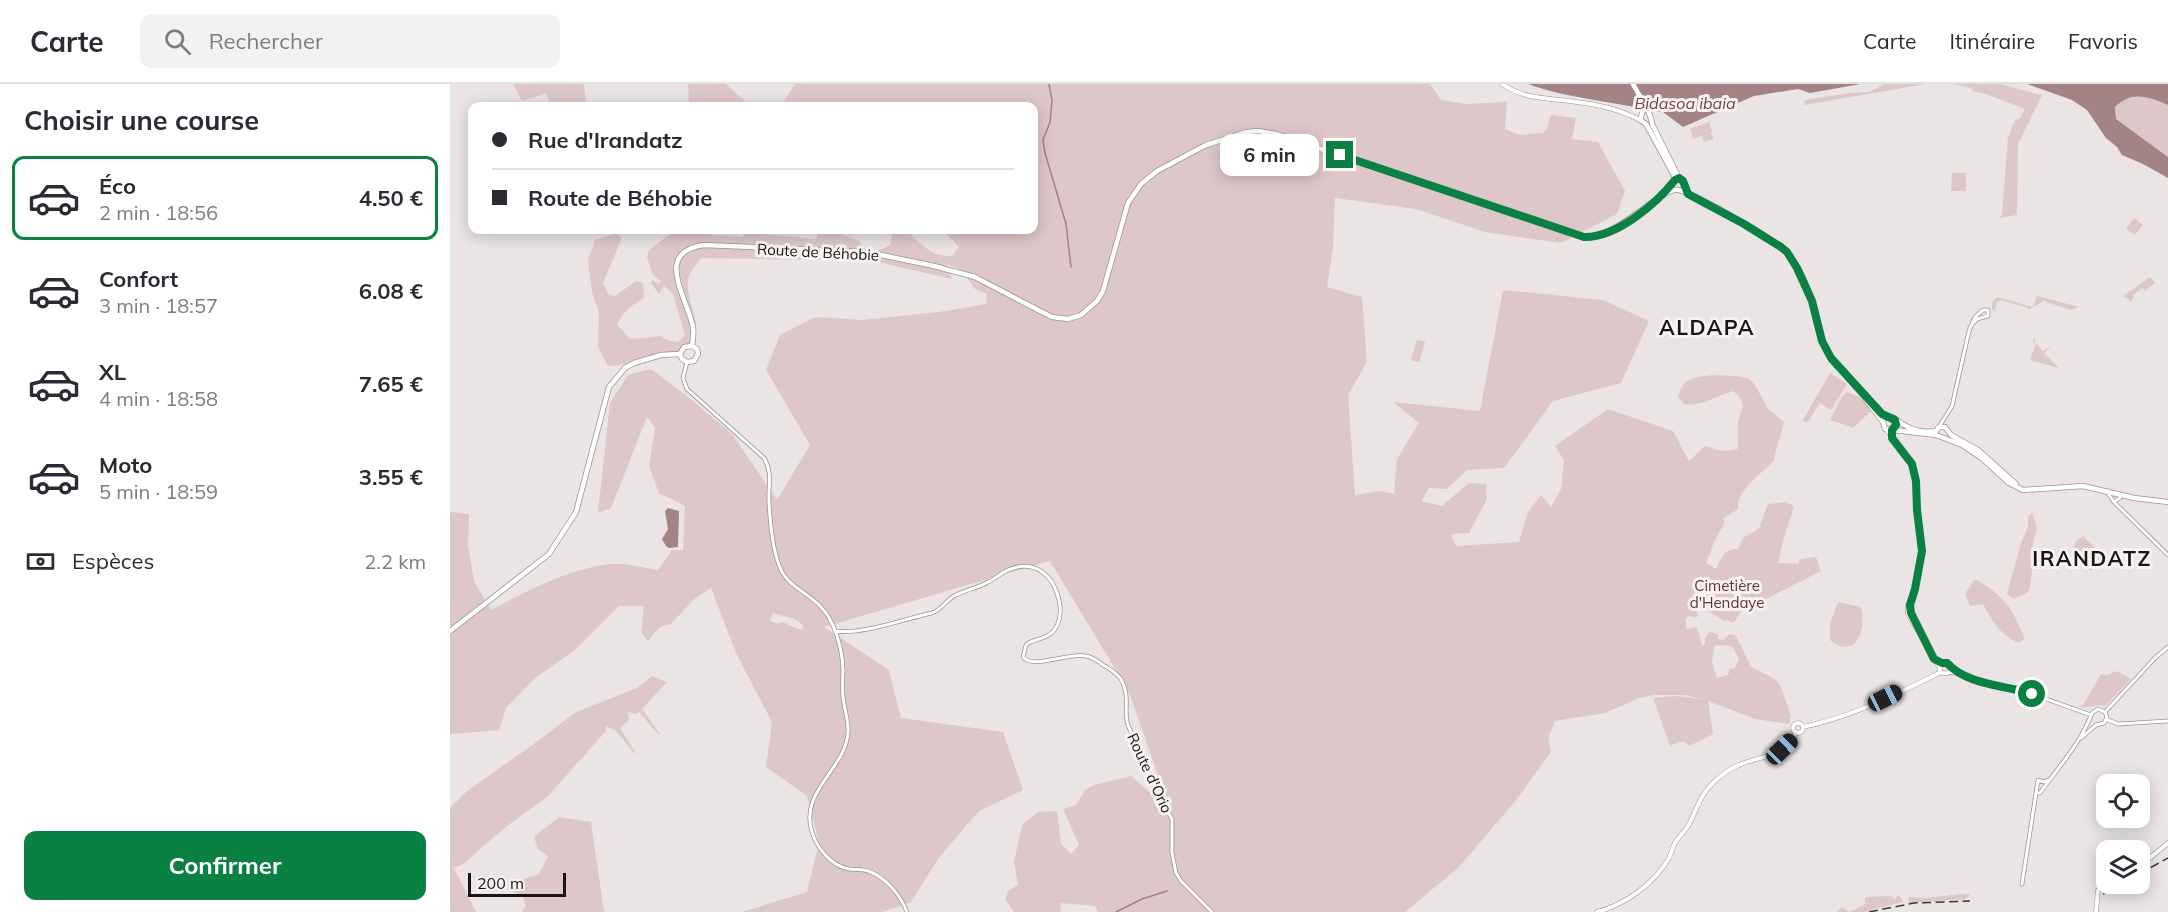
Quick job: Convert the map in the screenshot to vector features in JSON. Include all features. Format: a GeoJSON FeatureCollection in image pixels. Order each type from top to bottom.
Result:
{"type":"FeatureCollection","features":[{"type":"Feature","properties":{"kind":"main road"},"geometry":{"type":"LineString","coordinates":[[1503,84],[1519,94],[1530,97],[1596,105],[1631,115],[1640,115],[1647,111],[1650,113]]}},
{"type":"Feature","properties":{"kind":"main road"},"geometry":{"type":"LineString","coordinates":[[1633,84],[1650,113],[1649,122]]}},
{"type":"Feature","properties":{"kind":"main road"},"geometry":{"type":"LineString","coordinates":[[1640,115],[1644,106]]}},
{"type":"Feature","properties":{"kind":"main road"},"geometry":{"type":"LineString","coordinates":[[1640,115],[1649,122],[1673,171],[1674,188],[1732,218],[1781,247],[1789,255],[1812,301],[1827,352],[1863,395],[1883,422],[1884,428],[1937,431]]}},
{"type":"Feature","properties":{"kind":"main road","name":"Route de Béhobie"},"geometry":{"type":"LineString","coordinates":[[692,346],[693,325],[678,281],[676,263],[682,252],[704,245],[867,252],[951,269],[975,277],[1052,317],[1068,319],[1081,315],[1091,309],[1102,291],[1128,203],[1135,190],[1183,159],[1226,138],[1247,132],[1269,132],[1584,237],[1606,234],[1669,191],[1678,190]]}},
{"type":"Feature","properties":{"kind":"main road"},"geometry":{"type":"LineString","coordinates":[[1675,180],[1683,181],[1688,194]]}},
{"type":"Feature","properties":{"kind":"main road","name":"Route de Béhobie"},"geometry":{"type":"LineString","coordinates":[[1663,195],[1675,180]]}},
{"type":"Feature","properties":{"kind":"main road"},"geometry":{"type":"LineString","coordinates":[[1678,190],[1684,185]]}},
{"type":"Feature","properties":{"kind":"main road"},"geometry":{"type":"LineString","coordinates":[[692,346],[698,352],[698,357],[687,363],[682,359],[681,354],[684,347],[692,346]]}},
{"type":"Feature","properties":{"kind":"main road"},"geometry":{"type":"LineString","coordinates":[[450,631],[549,554],[568,527],[576,512],[609,387],[625,368],[648,358],[681,354]]}},
{"type":"Feature","properties":{"kind":"main road"},"geometry":{"type":"LineString","coordinates":[[1863,395],[1882,414],[1894,418],[1896,422],[1922,431],[1946,430],[1978,450],[2011,480],[2029,490]]}},
{"type":"Feature","properties":{"kind":"main road"},"geometry":{"type":"LineString","coordinates":[[1883,422],[1888,417]]}},
{"type":"Feature","properties":{"kind":"main road"},"geometry":{"type":"LineString","coordinates":[[1803,727],[1858,711],[1932,676],[1936,669],[1941,668],[1947,663],[1950,670],[1944,674],[1941,668],[1934,659],[1915,625],[1910,608],[1922,551],[1916,481],[1912,464],[1892,438],[1891,430],[1896,422]]}},
{"type":"Feature","properties":{"kind":"main road"},"geometry":{"type":"LineString","coordinates":[[1944,437],[1946,430]]}},
{"type":"Feature","properties":{"kind":"main road"},"geometry":{"type":"LineString","coordinates":[[1937,431],[1939,438],[1944,437],[1969,449],[2015,486],[2029,490],[2075,486],[2107,491],[2120,498],[2127,496],[2168,501]]}},
{"type":"Feature","properties":{"kind":"main road"},"geometry":{"type":"LineString","coordinates":[[1797,732],[1793,729],[1795,724],[1800,723],[1803,727]]}},
{"type":"Feature","properties":{"kind":"main road"},"geometry":{"type":"LineString","coordinates":[[1597,912],[1615,907],[1630,898],[1662,867],[1687,828],[1696,805],[1715,781],[1740,764],[1770,756],[1782,749],[1795,737],[1797,732],[1801,732],[1803,727]]}},
{"type":"Feature","properties":{"kind":"main road"},"geometry":{"type":"LineString","coordinates":[[2150,858],[2168,843]]}},
{"type":"Feature","properties":{"kind":"main road"},"geometry":{"type":"LineString","coordinates":[[2096,912],[2098,894]]}},
{"type":"Feature","properties":{"kind":"street"},"geometry":{"type":"LineString","coordinates":[[1937,431],[1952,406],[1970,327],[1982,315]]}},
{"type":"Feature","properties":{"kind":"street"},"geometry":{"type":"LineString","coordinates":[[687,363],[684,383],[687,389],[764,458],[769,466],[770,516],[778,563],[789,583],[818,603],[835,631],[843,668],[843,695],[848,731],[844,750],[813,798],[810,815],[812,832],[829,859],[839,866],[872,873],[884,880],[902,900],[907,912]]}},
{"type":"Feature","properties":{"kind":"street"},"geometry":{"type":"LineString","coordinates":[[1946,417],[1946,430]]}},
{"type":"Feature","properties":{"kind":"street"},"geometry":{"type":"LineString","coordinates":[[2107,491],[2114,502],[2168,555]]}},
{"type":"Feature","properties":{"kind":"street"},"geometry":{"type":"LineString","coordinates":[[2114,502],[2120,498]]}},
{"type":"Feature","properties":{"kind":"street"},"geometry":{"type":"LineString","coordinates":[[2120,498],[2120,507]]}},
{"type":"Feature","properties":{"kind":"street","name":"Route d'Orio"},"geometry":{"type":"LineString","coordinates":[[835,631],[849,633],[863,631],[932,613],[954,597],[987,583],[1007,571],[1025,566],[1039,570],[1056,590],[1061,616],[1048,636],[1035,639],[1026,645],[1023,657],[1032,663],[1086,656],[1114,672],[1122,681],[1128,699],[1126,719],[1128,725],[1154,787],[1172,819],[1172,853],[1179,878],[1212,912]]}},
{"type":"Feature","properties":{"kind":"street"},"geometry":{"type":"LineString","coordinates":[[2105,712],[2168,647]]}},
{"type":"Feature","properties":{"kind":"street"},"geometry":{"type":"LineString","coordinates":[[1950,670],[2091,714]]}},
{"type":"Feature","properties":{"kind":"street"},"geometry":{"type":"LineString","coordinates":[[2091,714],[2098,709],[2105,712]]}},
{"type":"Feature","properties":{"kind":"street"},"geometry":{"type":"LineString","coordinates":[[2078,741],[2096,725],[2103,724],[2106,719],[2105,712]]}},
{"type":"Feature","properties":{"kind":"street"},"geometry":{"type":"LineString","coordinates":[[2037,793],[2040,793],[2044,784],[2078,741],[2091,720],[2091,714]]}},
{"type":"Feature","properties":{"kind":"street"},"geometry":{"type":"LineString","coordinates":[[2106,719],[2118,724],[2168,721]]}},
{"type":"Feature","properties":{"kind":"street"},"geometry":{"type":"LineString","coordinates":[[2091,720],[2096,725]]}},
{"type":"Feature","properties":{"kind":"street"},"geometry":{"type":"LineString","coordinates":[[2022,884],[2038,780],[2044,784]]}},
{"type":"Feature","properties":{"kind":"green space"},"geometry":{"type":"Polygon","coordinates":[[[513,84],[584,84],[586,102],[549,102],[546,93],[522,101],[513,84]]]}},
{"type":"Feature","properties":{"kind":"green space"},"geometry":{"type":"Polygon","coordinates":[[[688,84],[726,84],[746,102],[689,102],[688,84]]]}},
{"type":"Feature","properties":{"kind":"green space","name":"Cimetière d'Hendaye"},"geometry":{"type":"Polygon","coordinates":[[[795,84],[1430,84],[1441,100],[1466,104],[1507,102],[1505,129],[1519,135],[1543,133],[1547,129],[1551,115],[1576,118],[1572,139],[1598,142],[1625,191],[1617,214],[1561,243],[1485,232],[1416,209],[1335,198],[1333,247],[1327,287],[1362,297],[1367,362],[1348,395],[1355,495],[1381,491],[1394,494],[1397,459],[1419,423],[1393,402],[1480,411],[1503,290],[1603,300],[1649,321],[1621,383],[1553,401],[1504,468],[1467,470],[1447,489],[1429,488],[1421,501],[1442,506],[1469,483],[1486,484],[1487,499],[1469,533],[1451,534],[1456,546],[1519,542],[1528,512],[1541,495],[1551,507],[1561,489],[1564,460],[1555,446],[1608,409],[1673,431],[1689,461],[1705,446],[1721,451],[1738,449],[1738,423],[1742,403],[1733,391],[1690,405],[1684,404],[1678,397],[1683,385],[1697,377],[1715,375],[1748,378],[1755,385],[1768,409],[1784,422],[1783,427],[1774,461],[1745,489],[1738,502],[1738,509],[1723,519],[1725,522],[1706,563],[1716,569],[1726,552],[1738,549],[1743,538],[1761,527],[1768,504],[1786,502],[1794,506],[1779,563],[1798,564],[1800,559],[1816,557],[1821,571],[1740,612],[1734,623],[1727,620],[1726,622],[1693,601],[1689,603],[1690,608],[1697,611],[1698,615],[1696,618],[1690,616],[1686,618],[1686,629],[1697,627],[1702,646],[1709,632],[1718,634],[1718,639],[1723,640],[1730,634],[1736,636],[1751,667],[1775,679],[1780,685],[1791,715],[1789,724],[1755,719],[1708,701],[1713,734],[1689,746],[1682,741],[1670,746],[1653,698],[1675,696],[1703,699],[1685,695],[1653,695],[1639,698],[1605,713],[1555,721],[1548,738],[1551,752],[1517,799],[1459,867],[1405,912],[1098,912],[1095,906],[1060,903],[1061,912],[1014,912],[1005,899],[1008,891],[1018,885],[1014,862],[1022,825],[1038,812],[1057,811],[1061,844],[1071,854],[1079,845],[1063,809],[1076,805],[1085,790],[1094,785],[1131,776],[1170,810],[1129,692],[1050,561],[824,627],[889,670],[901,718],[1003,732],[1023,790],[979,811],[940,856],[911,902],[882,912],[742,912],[807,892],[819,843],[807,796],[766,767],[772,722],[736,653],[711,588],[694,599],[671,624],[660,627],[648,641],[641,632],[644,606],[619,606],[575,650],[534,679],[506,708],[499,730],[450,734],[450,512],[469,514],[468,545],[474,581],[491,610],[549,581],[596,566],[617,564],[658,570],[672,550],[683,550],[685,506],[659,493],[649,466],[655,428],[647,417],[611,508],[598,513],[610,403],[628,375],[651,369],[732,434],[777,500],[810,445],[766,370],[780,335],[815,317],[862,320],[939,312],[986,304],[987,294],[975,289],[962,270],[946,264],[952,279],[873,261],[701,258],[688,279],[688,292],[696,324],[694,336],[687,345],[676,353],[662,358],[608,366],[598,347],[599,313],[592,292],[588,260],[595,240],[613,234],[622,238],[603,283],[609,295],[615,296],[636,281],[643,283],[644,298],[628,309],[617,325],[630,339],[661,336],[669,341],[678,342],[685,336],[673,294],[664,286],[659,294],[651,283],[653,280],[658,284],[661,281],[653,275],[647,257],[649,250],[670,234],[743,237],[744,234],[763,234],[816,239],[818,234],[841,234],[859,241],[868,253],[890,245],[892,234],[910,234],[932,252],[945,256],[952,256],[959,247],[946,234],[1038,234],[1038,102],[784,102],[795,84]],[[773,613],[770,621],[779,624],[782,622],[801,630],[802,624],[794,619],[773,613]],[[1716,645],[1714,647],[1712,663],[1717,678],[1728,675],[1730,669],[1735,668],[1739,659],[1732,646],[1716,645]]]}},
{"type":"Feature","properties":{"kind":"green space"},"geometry":{"type":"Polygon","coordinates":[[[1884,84],[1926,84],[1804,105],[1805,100],[1870,92],[1884,84]]]}},
{"type":"Feature","properties":{"kind":"green space"},"geometry":{"type":"Polygon","coordinates":[[[1954,84],[2000,84],[2042,95],[2018,144],[2017,215],[1998,218],[2002,215],[2008,138],[2015,120],[2020,118],[2025,109],[1972,91],[1971,88],[1954,84]]]}},
{"type":"Feature","properties":{"kind":"green space"},"geometry":{"type":"Polygon","coordinates":[[[2143,95],[2168,105],[2168,157],[2116,119],[2115,107],[2122,100],[2143,95]]]}},
{"type":"Feature","properties":{"kind":"green space"},"geometry":{"type":"Polygon","coordinates":[[[1709,122],[1712,132],[1710,134],[1714,139],[1704,142],[1702,136],[1693,139],[1690,129],[1709,122]]]}},
{"type":"Feature","properties":{"kind":"green space"},"geometry":{"type":"Polygon","coordinates":[[[1952,173],[1966,173],[1966,191],[1951,191],[1952,173]]]}},
{"type":"Feature","properties":{"kind":"green space"},"geometry":{"type":"Polygon","coordinates":[[[2134,218],[2143,225],[2135,235],[2126,229],[2134,218]]]}},
{"type":"Feature","properties":{"kind":"green space"},"geometry":{"type":"Polygon","coordinates":[[[2150,277],[2155,283],[2145,291],[2142,288],[2133,295],[2134,298],[2129,303],[2130,300],[2123,296],[2150,277]]]}},
{"type":"Feature","properties":{"kind":"green space"},"geometry":{"type":"Polygon","coordinates":[[[2037,296],[2079,307],[2071,310],[2045,300],[2028,310],[2028,308],[2001,300],[1997,302],[1995,311],[1997,314],[1992,309],[1992,303],[1997,297],[2033,307],[2037,296]]]}},
{"type":"Feature","properties":{"kind":"green space"},"geometry":{"type":"Polygon","coordinates":[[[1417,340],[1425,342],[1419,362],[1411,360],[1417,340]]]}},
{"type":"Feature","properties":{"kind":"green space"},"geometry":{"type":"Polygon","coordinates":[[[2036,344],[2043,351],[2051,346],[2044,353],[2059,368],[2030,360],[2036,344]]]}},
{"type":"Feature","properties":{"kind":"green space"},"geometry":{"type":"Polygon","coordinates":[[[1830,373],[1847,384],[1831,410],[1820,403],[1807,423],[1803,420],[1830,373]]]}},
{"type":"Feature","properties":{"kind":"green space"},"geometry":{"type":"Polygon","coordinates":[[[1848,392],[1861,398],[1871,411],[1853,428],[1830,420],[1842,396],[1848,392]]]}},
{"type":"Feature","properties":{"kind":"green space"},"geometry":{"type":"Polygon","coordinates":[[[2032,512],[2037,528],[2031,551],[2033,560],[2030,588],[2027,593],[2014,599],[2007,594],[2028,526],[2028,517],[2032,512]]]}},
{"type":"Feature","properties":{"kind":"green space"},"geometry":{"type":"Polygon","coordinates":[[[2083,536],[2103,556],[2091,571],[2072,552],[2076,541],[2083,536]]]}},
{"type":"Feature","properties":{"kind":"green space"},"geometry":{"type":"Polygon","coordinates":[[[1974,580],[1988,587],[2002,599],[2016,619],[2025,639],[2018,643],[2001,631],[1983,604],[1970,606],[1965,594],[1974,580]]]}},
{"type":"Feature","properties":{"kind":"green space"},"geometry":{"type":"Polygon","coordinates":[[[1838,602],[1861,607],[1861,633],[1853,645],[1847,647],[1839,646],[1830,640],[1830,623],[1838,602]]]}},
{"type":"Feature","properties":{"kind":"green space"},"geometry":{"type":"Polygon","coordinates":[[[2117,671],[2131,679],[2105,706],[2078,707],[2083,705],[2101,674],[2107,675],[2117,671]]]}},
{"type":"Feature","properties":{"kind":"green space"},"geometry":{"type":"Polygon","coordinates":[[[652,676],[667,682],[642,709],[660,734],[639,712],[636,714],[628,712],[629,720],[620,728],[636,753],[634,753],[616,731],[606,726],[606,731],[547,797],[503,829],[462,865],[454,868],[476,912],[450,912],[450,808],[467,791],[576,712],[637,688],[652,676]]]}},
{"type":"Feature","properties":{"kind":"green space"},"geometry":{"type":"Polygon","coordinates":[[[559,817],[591,822],[604,912],[522,912],[526,906],[523,897],[513,891],[518,881],[539,874],[548,856],[538,849],[534,837],[559,817]]]}},
{"type":"Feature","properties":{"kind":"green space"},"geometry":{"type":"Polygon","coordinates":[[[1970,894],[1966,899],[1909,903],[1908,900],[1909,897],[1927,898],[1970,894]]]}},
{"type":"Feature","properties":{"kind":"green space"},"geometry":{"type":"Polygon","coordinates":[[[1891,896],[1895,900],[1897,896],[1900,896],[1903,902],[1864,912],[1849,912],[1865,904],[1867,897],[1891,896]]]}},
{"type":"Feature","properties":{"kind":"green space"},"geometry":{"type":"Polygon","coordinates":[[[1842,907],[1849,912],[1837,912],[1842,907]]]}},
{"type":"Feature","properties":{"kind":"water","name":"Bidasoa ibaia"},"geometry":{"type":"Polygon","coordinates":[[[1528,84],[1861,84],[1810,93],[1798,89],[1754,96],[1683,127],[1663,112],[1575,97],[1528,84]]]}},
{"type":"Feature","properties":{"kind":"water"},"geometry":{"type":"Polygon","coordinates":[[[2027,84],[2168,84],[2168,105],[2147,98],[2134,97],[2128,98],[2115,107],[2116,119],[2168,157],[2168,178],[2122,155],[2117,147],[2106,138],[2087,110],[2072,100],[2027,84]]]}},
{"type":"Feature","properties":{"kind":"water"},"geometry":{"type":"Polygon","coordinates":[[[668,508],[679,511],[678,547],[669,548],[662,539],[668,529],[665,511],[668,508]]]}},
{"type":"Feature","properties":{"kind":"waterway"},"geometry":{"type":"LineString","coordinates":[[1049,84],[1052,101],[1050,122],[1043,140],[1066,224],[1071,267]]}},
{"type":"Feature","properties":{"kind":"waterway"},"geometry":{"type":"LineString","coordinates":[[1116,912],[1142,899],[1167,891]]}},
{"type":"Feature","properties":{"kind":"railway"},"geometry":{"type":"LineString","coordinates":[[2150,868],[2168,858]]}},
{"type":"Feature","properties":{"kind":"railway"},"geometry":{"type":"LineString","coordinates":[[1869,912],[1914,903],[1970,901]]}},
{"type":"Feature","properties":{"kind":"district","name":"ALDAPA"},"geometry":{"type":"Point","coordinates":[1707,327]}},
{"type":"Feature","properties":{"kind":"district","name":"IRANDATZ"},"geometry":{"type":"Point","coordinates":[2092,558]}},
{"type":"Feature","properties":{"kind":"route"},"geometry":{"type":"LineString","coordinates":[[1340,155],[1584,237],[1606,234],[1617,228],[1657,200],[1679,178],[1683,181],[1688,194],[1711,205],[1781,247],[1793,261],[1805,286],[1827,352],[1882,414],[1895,420],[1896,425],[1892,430],[1892,438],[1908,457],[1915,472],[1922,551],[1910,608],[1915,625],[1934,659],[1947,663],[1958,673],[1985,684],[2032,694]]}}]}
